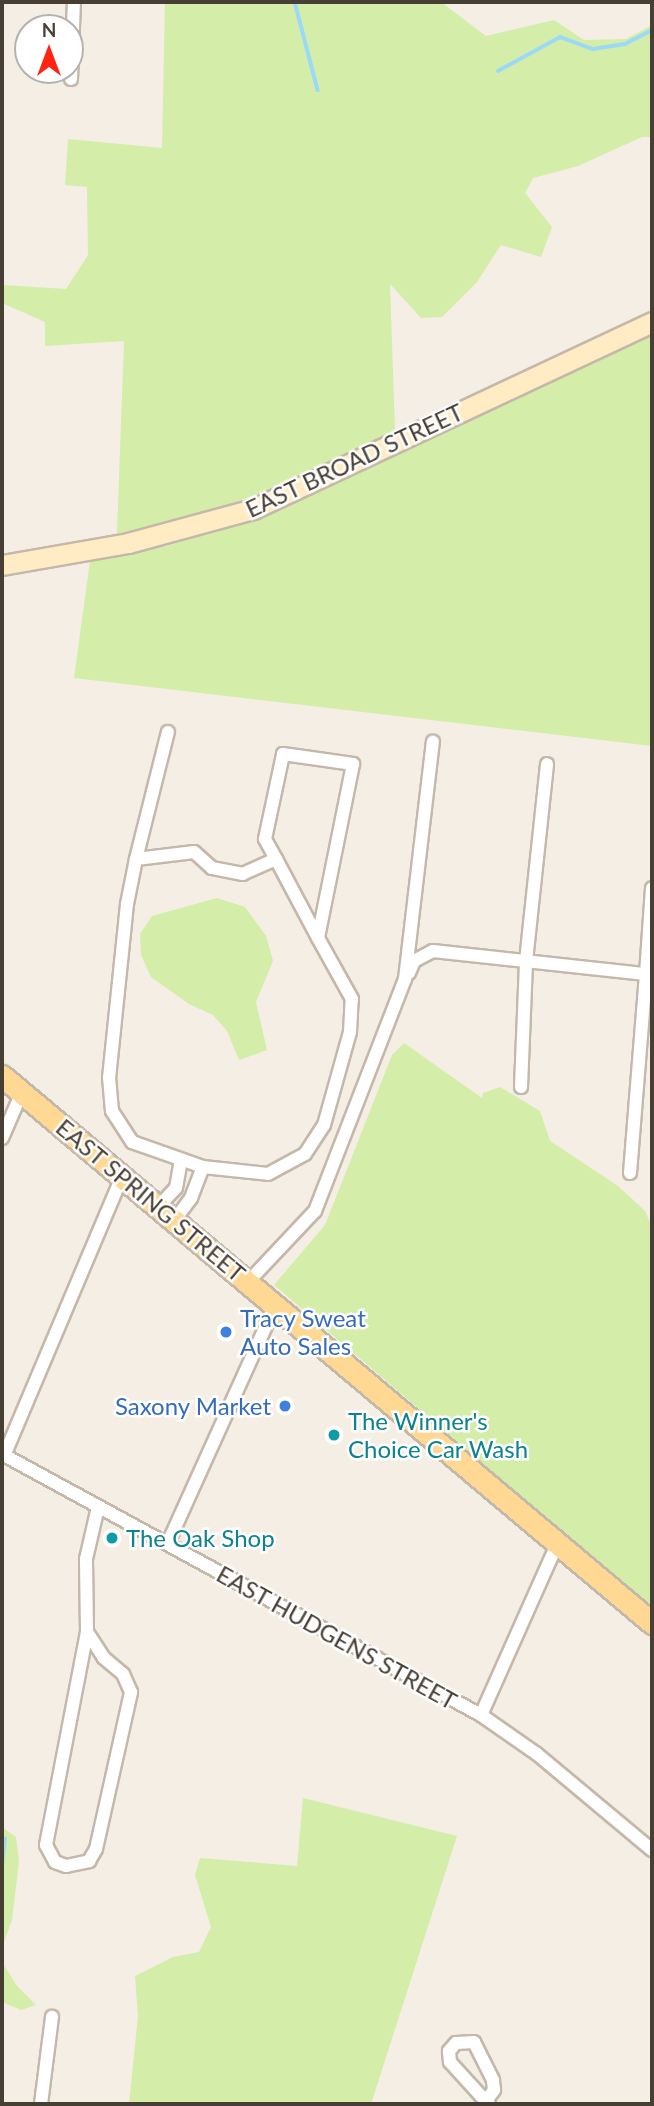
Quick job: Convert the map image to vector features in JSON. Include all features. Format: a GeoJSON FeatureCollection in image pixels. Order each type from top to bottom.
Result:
{"type":"FeatureCollection","features":[{"type":"Feature","properties":{"kind":"main road","name":"EAST SPRING STREET"},"geometry":{"type":"LineString","coordinates":[[2,1076],[123,1174],[275,1306],[652,1623]]}},
{"type":"Feature","properties":{"kind":"street","name":"EAST BROAD STREET"},"geometry":{"type":"LineString","coordinates":[[2,565],[128,543],[253,509],[652,322]]}},
{"type":"Feature","properties":{"kind":"street"},"geometry":{"type":"LineString","coordinates":[[168,732],[136,859],[118,979],[110,1077],[112,1111],[132,1142],[203,1167],[275,1174],[304,1154],[324,1125],[350,1032],[352,999],[318,938],[265,839],[283,754],[353,764],[318,938]]}},
{"type":"Feature","properties":{"kind":"street"},"geometry":{"type":"LineString","coordinates":[[405,979],[433,742]]}},
{"type":"Feature","properties":{"kind":"street"},"geometry":{"type":"LineString","coordinates":[[521,1087],[526,961],[547,764]]}},
{"type":"Feature","properties":{"kind":"street"},"geometry":{"type":"LineString","coordinates":[[136,859],[194,852],[212,868],[243,874],[276,859]]}},
{"type":"Feature","properties":{"kind":"street"},"geometry":{"type":"LineString","coordinates":[[630,1173],[652,888]]}},
{"type":"Feature","properties":{"kind":"street"},"geometry":{"type":"LineString","coordinates":[[248,1282],[315,1210],[414,961],[433,951],[646,974]]}},
{"type":"Feature","properties":{"kind":"street"},"geometry":{"type":"LineString","coordinates":[[2,1138],[22,1092]]}},
{"type":"Feature","properties":{"kind":"street"},"geometry":{"type":"LineString","coordinates":[[168,1212],[181,1161]]}},
{"type":"Feature","properties":{"kind":"street"},"geometry":{"type":"LineString","coordinates":[[168,1212],[191,1198],[203,1167]]}},
{"type":"Feature","properties":{"kind":"street"},"geometry":{"type":"LineString","coordinates":[[3,1455],[123,1174]]}},
{"type":"Feature","properties":{"kind":"street"},"geometry":{"type":"LineString","coordinates":[[168,1543],[275,1306]]}},
{"type":"Feature","properties":{"kind":"street","name":"EAST HUDGENS STREET"},"geometry":{"type":"LineString","coordinates":[[3,1455],[481,1715],[537,1754],[652,1850]]}},
{"type":"Feature","properties":{"kind":"street"},"geometry":{"type":"LineString","coordinates":[[87,1632],[104,1658],[123,1674],[131,1692],[96,1849],[89,1861],[66,1866],[55,1862],[46,1845],[87,1632],[86,1559],[98,1507]]}},
{"type":"Feature","properties":{"kind":"street"},"geometry":{"type":"LineString","coordinates":[[481,1715],[557,1544]]}},
{"type":"Feature","properties":{"kind":"street"},"geometry":{"type":"LineString","coordinates":[[41,2104],[52,2017]]}},
{"type":"Feature","properties":{"kind":"street"},"geometry":{"type":"LineString","coordinates":[[474,2042],[493,2080],[494,2090],[487,2103],[450,2062],[449,2051],[456,2043],[474,2042]]}},
{"type":"Feature","properties":{"kind":"green space"},"geometry":{"type":"Polygon","coordinates":[[[165,2],[441,2],[486,36],[554,20],[584,40],[626,39],[652,25],[652,137],[642,137],[578,166],[533,178],[525,193],[552,227],[541,257],[501,245],[477,282],[442,317],[421,318],[390,284],[395,431],[240,502],[117,534],[124,341],[45,346],[45,322],[2,303],[2,285],[66,289],[88,255],[87,187],[65,185],[68,139],[162,148],[165,2]]]}},
{"type":"Feature","properties":{"kind":"green space"},"geometry":{"type":"Polygon","coordinates":[[[652,330],[652,746],[74,678],[90,561],[167,546],[268,514],[652,330]]]}},
{"type":"Feature","properties":{"kind":"green space"},"geometry":{"type":"Polygon","coordinates":[[[217,898],[245,907],[266,936],[273,961],[256,1002],[267,1050],[239,1060],[227,1031],[213,1015],[189,1004],[151,977],[141,955],[140,934],[152,916],[217,898]]]}},
{"type":"Feature","properties":{"kind":"green space"},"geometry":{"type":"Polygon","coordinates":[[[404,1043],[482,1098],[483,1093],[500,1087],[540,1111],[550,1141],[618,1186],[645,1211],[652,1227],[652,1608],[274,1285],[325,1225],[392,1055],[404,1043]]]}},
{"type":"Feature","properties":{"kind":"green space"},"geometry":{"type":"Polygon","coordinates":[[[303,1798],[457,1836],[371,2104],[129,2104],[138,2016],[135,1976],[173,1957],[199,1952],[211,1927],[195,1875],[200,1858],[297,1866],[303,1798]]]}},
{"type":"Feature","properties":{"kind":"green space"},"geometry":{"type":"Polygon","coordinates":[[[2,1827],[16,1837],[19,1861],[12,1920],[2,1948],[2,1827]]]}},
{"type":"Feature","properties":{"kind":"green space"},"geometry":{"type":"Polygon","coordinates":[[[2,1962],[17,1986],[36,2005],[21,2010],[2,2002],[2,1962]]]}},
{"type":"Feature","properties":{"kind":"waterway"},"geometry":{"type":"LineString","coordinates":[[295,2],[318,90]]}},
{"type":"Feature","properties":{"kind":"waterway"},"geometry":{"type":"LineString","coordinates":[[498,71],[560,37],[593,49],[625,44],[652,30]]}},
{"type":"Feature","properties":{"kind":"waterway"},"geometry":{"type":"LineString","coordinates":[[2,1866],[5,1839]]}},
{"type":"Feature","properties":{"kind":"place","name":"Tracy Sweat Auto Sales"},"geometry":{"type":"Point","coordinates":[226,1332]}},
{"type":"Feature","properties":{"kind":"place","name":"Saxony Market"},"geometry":{"type":"Point","coordinates":[285,1406]}},
{"type":"Feature","properties":{"kind":"place","name":"The Winner's Choice Car Wash"},"geometry":{"type":"Point","coordinates":[334,1435]}},
{"type":"Feature","properties":{"kind":"place","name":"The Oak Shop"},"geometry":{"type":"Point","coordinates":[112,1538]}}]}
